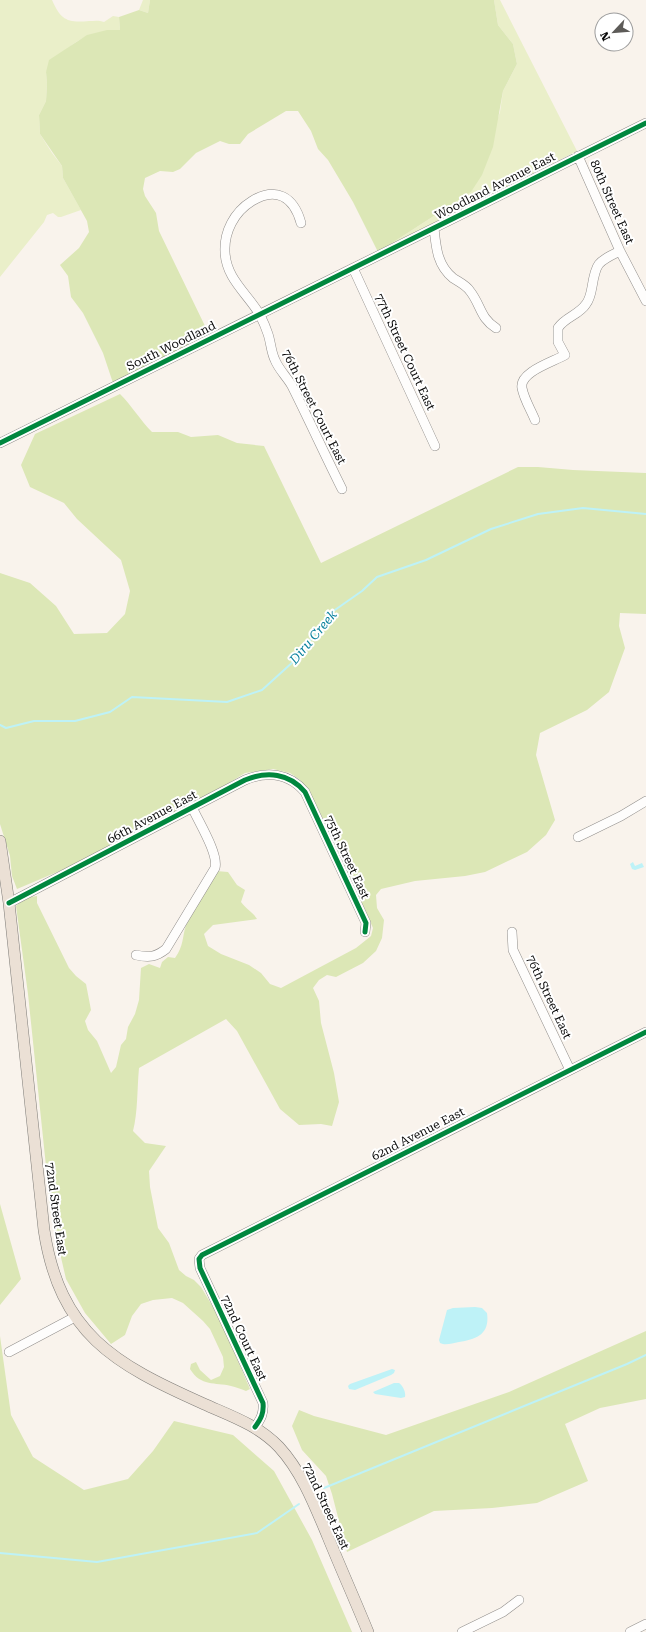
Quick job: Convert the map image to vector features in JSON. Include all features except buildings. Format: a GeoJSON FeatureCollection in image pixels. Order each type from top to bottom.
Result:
{"type":"FeatureCollection","features":[{"type":"Feature","properties":{"kind":"main road","name":"72nd Street East"},"geometry":{"type":"LineString","coordinates":[[0,841],[9,903],[46,1245],[56,1281],[64,1300],[91,1337],[134,1371],[254,1427],[279,1447],[296,1468],[321,1521],[368,1632]]}},
{"type":"Feature","properties":{"kind":"street","name":"Woodland Avenue East"},"geometry":{"type":"LineString","coordinates":[[352,268],[646,122]]}},
{"type":"Feature","properties":{"kind":"street","name":"80th Street East"},"geometry":{"type":"LineString","coordinates":[[578,156],[620,251],[646,301]]}},
{"type":"Feature","properties":{"kind":"street","name":"76th Street Court East"},"geometry":{"type":"LineString","coordinates":[[301,223],[299,215],[291,202],[282,195],[275,194],[261,197],[240,211],[230,225],[225,242],[225,253],[228,269],[237,285],[259,314],[268,333],[274,359],[291,385],[342,489]]}},
{"type":"Feature","properties":{"kind":"street"},"geometry":{"type":"LineString","coordinates":[[434,228],[437,250],[442,266],[449,274],[469,290],[486,320],[496,328]]}},
{"type":"Feature","properties":{"kind":"street"},"geometry":{"type":"LineString","coordinates":[[535,420],[522,390],[521,384],[523,379],[531,372],[565,356],[558,342],[558,328],[562,323],[580,311],[587,303],[595,270],[599,263],[620,251]]}},
{"type":"Feature","properties":{"kind":"street","name":"South Woodland"},"geometry":{"type":"LineString","coordinates":[[0,443],[352,268]]}},
{"type":"Feature","properties":{"kind":"street","name":"77th Street Court East"},"geometry":{"type":"LineString","coordinates":[[352,268],[435,446]]}},
{"type":"Feature","properties":{"kind":"street","name":"66th Avenue East"},"geometry":{"type":"LineString","coordinates":[[9,903],[245,780],[263,775],[274,774],[286,777],[297,784],[305,792]]}},
{"type":"Feature","properties":{"kind":"street","name":"75th Street East"},"geometry":{"type":"LineString","coordinates":[[305,792],[366,923],[365,932]]}},
{"type":"Feature","properties":{"kind":"street"},"geometry":{"type":"LineString","coordinates":[[578,837],[621,816],[646,801]]}},
{"type":"Feature","properties":{"kind":"street"},"geometry":{"type":"LineString","coordinates":[[136,955],[150,957],[161,954],[166,949],[215,868],[216,863],[213,852],[192,807]]}},
{"type":"Feature","properties":{"kind":"street","name":"76th Street East"},"geometry":{"type":"LineString","coordinates":[[512,932],[513,950],[570,1070]]}},
{"type":"Feature","properties":{"kind":"street","name":"62nd Avenue East"},"geometry":{"type":"LineString","coordinates":[[200,1257],[211,1249],[646,1032]]}},
{"type":"Feature","properties":{"kind":"street","name":"72nd Court East"},"geometry":{"type":"LineString","coordinates":[[200,1257],[200,1268],[263,1403],[263,1413],[261,1419],[254,1427]]}},
{"type":"Feature","properties":{"kind":"street"},"geometry":{"type":"LineString","coordinates":[[9,1352],[75,1317]]}},
{"type":"Feature","properties":{"kind":"street"},"geometry":{"type":"LineString","coordinates":[[462,1632],[503,1612],[519,1600]]}},
{"type":"Feature","properties":{"kind":"street"},"geometry":{"type":"LineString","coordinates":[[630,1632],[646,1624]]}},
{"type":"Feature","properties":{"kind":"green space"},"geometry":{"type":"Polygon","coordinates":[[[0,0],[52,0],[58,12],[70,21],[104,22],[113,16],[119,17],[120,30],[96,33],[77,41],[62,54],[46,72],[46,101],[39,115],[40,134],[62,166],[63,178],[81,210],[61,217],[58,217],[53,213],[47,215],[44,222],[0,277],[0,0]]]}},
{"type":"Feature","properties":{"kind":"green space"},"geometry":{"type":"Polygon","coordinates":[[[143,0],[150,0],[148,13],[139,10],[143,0]]]}},
{"type":"Feature","properties":{"kind":"green space"},"geometry":{"type":"Polygon","coordinates":[[[150,0],[494,0],[498,25],[513,44],[517,64],[503,91],[493,147],[482,175],[471,192],[378,252],[353,202],[328,160],[318,149],[311,131],[298,111],[286,111],[248,134],[240,144],[229,144],[220,141],[196,153],[180,169],[173,172],[160,171],[145,178],[143,189],[145,196],[156,213],[159,231],[205,326],[207,335],[204,338],[113,383],[103,353],[83,313],[71,297],[68,276],[60,265],[79,248],[89,232],[87,221],[63,178],[62,166],[40,134],[39,115],[46,101],[46,72],[49,60],[87,35],[107,30],[120,30],[119,17],[139,10],[148,13],[150,0]]]}},
{"type":"Feature","properties":{"kind":"green space"},"geometry":{"type":"Polygon","coordinates":[[[494,0],[500,0],[577,151],[378,252],[471,192],[500,112],[503,91],[517,64],[513,44],[498,25],[494,0]]]}},
{"type":"Feature","properties":{"kind":"green space"},"geometry":{"type":"Polygon","coordinates":[[[120,394],[152,432],[178,432],[191,437],[218,435],[237,443],[264,446],[321,563],[518,467],[646,473],[646,614],[620,613],[619,626],[625,648],[609,692],[587,710],[540,733],[536,755],[555,820],[546,835],[527,852],[485,872],[465,876],[415,881],[381,889],[376,895],[377,908],[384,920],[382,938],[376,951],[363,963],[336,977],[327,975],[319,980],[313,988],[319,1001],[321,1023],[334,1073],[339,1102],[332,1126],[321,1124],[299,1125],[280,1109],[237,1031],[226,1019],[139,1068],[137,1108],[133,1131],[145,1143],[166,1146],[149,1171],[150,1187],[158,1228],[169,1243],[179,1270],[194,1280],[201,1287],[219,1317],[250,1389],[246,1391],[233,1386],[209,1383],[194,1375],[190,1369],[191,1364],[196,1362],[200,1370],[211,1380],[220,1376],[224,1367],[223,1357],[210,1329],[183,1303],[172,1298],[153,1300],[141,1304],[132,1316],[125,1335],[111,1344],[85,1313],[66,1279],[51,1214],[28,994],[16,906],[26,899],[37,896],[37,903],[69,968],[86,984],[91,1010],[85,1021],[88,1030],[97,1041],[111,1073],[116,1067],[121,1045],[126,1039],[128,1027],[135,1014],[139,1000],[141,968],[149,964],[160,968],[162,962],[168,957],[175,958],[181,945],[186,925],[216,871],[228,872],[237,885],[245,890],[241,902],[254,914],[257,919],[213,925],[204,934],[208,946],[221,954],[249,965],[261,973],[270,984],[281,988],[356,948],[371,936],[373,928],[331,835],[308,789],[299,779],[290,773],[273,769],[245,773],[216,791],[69,867],[17,889],[12,876],[10,856],[0,824],[0,573],[30,583],[56,606],[74,634],[107,633],[125,614],[130,591],[121,560],[77,519],[64,503],[30,487],[21,465],[35,434],[120,394]]]}},
{"type":"Feature","properties":{"kind":"green space"},"geometry":{"type":"Polygon","coordinates":[[[0,1204],[21,1279],[0,1305],[0,1204]]]}},
{"type":"Feature","properties":{"kind":"green space"},"geometry":{"type":"Polygon","coordinates":[[[646,1331],[646,1399],[600,1408],[565,1424],[588,1481],[537,1503],[492,1508],[434,1511],[347,1552],[326,1476],[302,1450],[292,1426],[299,1410],[314,1416],[386,1435],[509,1392],[646,1331]]]}},
{"type":"Feature","properties":{"kind":"green space"},"geometry":{"type":"Polygon","coordinates":[[[0,1336],[11,1415],[33,1457],[84,1490],[128,1479],[153,1451],[174,1421],[233,1435],[274,1471],[312,1540],[352,1632],[0,1632],[0,1336]]]}},
{"type":"Feature","properties":{"kind":"water"},"geometry":{"type":"Polygon","coordinates":[[[633,862],[635,866],[642,863],[644,867],[635,870],[632,869],[630,864],[633,862]]]}},
{"type":"Feature","properties":{"kind":"water"},"geometry":{"type":"Polygon","coordinates":[[[453,1308],[482,1308],[487,1313],[484,1331],[477,1337],[465,1341],[447,1344],[440,1343],[439,1340],[447,1310],[453,1308]]]}},
{"type":"Feature","properties":{"kind":"water"},"geometry":{"type":"Polygon","coordinates":[[[392,1369],[395,1370],[391,1375],[355,1390],[349,1389],[348,1386],[350,1384],[392,1369]]]}},
{"type":"Feature","properties":{"kind":"water"},"geometry":{"type":"Polygon","coordinates":[[[394,1383],[399,1383],[402,1386],[405,1391],[405,1397],[401,1398],[375,1394],[373,1392],[394,1383]]]}},
{"type":"Feature","properties":{"kind":"waterway","name":"Diru Creek"},"geometry":{"type":"LineString","coordinates":[[0,725],[6,728],[34,721],[75,721],[110,712],[132,697],[227,702],[262,690],[294,661],[332,612],[362,591],[377,577],[426,560],[491,529],[538,514],[583,508],[646,514]]}},
{"type":"Feature","properties":{"kind":"waterway"},"geometry":{"type":"LineString","coordinates":[[324,1488],[646,1355]]}},
{"type":"Feature","properties":{"kind":"waterway"},"geometry":{"type":"LineString","coordinates":[[0,1553],[97,1562],[257,1533],[299,1504]]}},
{"type":"Feature","properties":{"kind":"cycle path"},"geometry":{"type":"LineString","coordinates":[[0,443],[646,123]]}},
{"type":"Feature","properties":{"kind":"cycle path"},"geometry":{"type":"LineString","coordinates":[[9,903],[245,780],[261,775],[269,775],[285,777],[305,792],[366,923],[365,932]]}},
{"type":"Feature","properties":{"kind":"cycle path"},"geometry":{"type":"LineString","coordinates":[[255,1427],[262,1416],[263,1403],[200,1268],[199,1259],[202,1255],[646,1032]]}}]}
